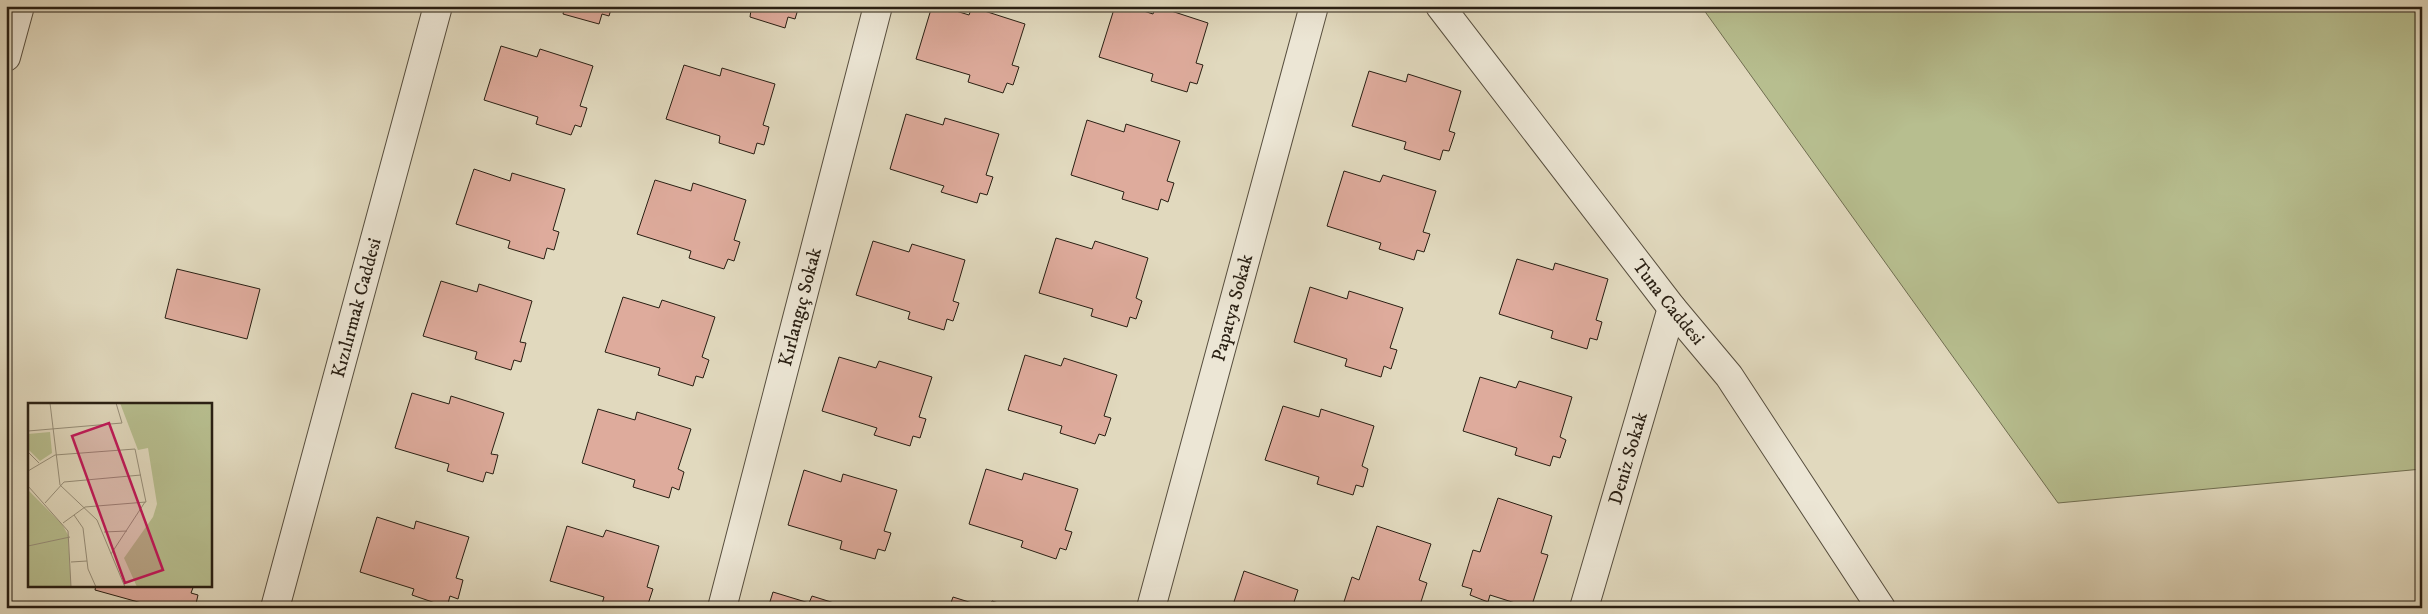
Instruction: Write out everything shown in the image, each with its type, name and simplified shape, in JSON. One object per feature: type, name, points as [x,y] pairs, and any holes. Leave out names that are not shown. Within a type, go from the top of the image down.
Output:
[{"type":"street","points":[[6,57],[20,6]]},
{"type":"street","name":"Kızılırmak Caddesi","points":[[275,608],[438,6]]},
{"type":"street","name":"Kırlangıç Sokak","points":[[722,608],[878,6]]},
{"type":"street","name":"Papatya Sokak","points":[[1150,608],[1314,6]]},
{"type":"street","name":"Tuna Caddesi","points":[[1440,6],[1672,308],[1729,376],[1881,608]]},
{"type":"street","name":"Deniz Sokak","points":[[1584,608],[1672,308]]},
{"type":"green space","points":[[1701,6],[2422,6],[2422,469],[2058,503]]},
{"type":"building","points":[[565,6],[612,6],[609,16],[602,14],[599,24],[563,14]]},
{"type":"building","points":[[740,6],[799,6],[795,19],[788,17],[785,28],[750,17],[751,10]]},
{"type":"building","points":[[932,6],[940,6],[969,15],[972,7],[1025,24],[1012,65],[1019,67],[1013,85],[1007,83],[1003,93],[968,82],[970,75],[916,59]]},
{"type":"building","points":[[1115,6],[1128,6],[1153,14],[1156,6],[1208,23],[1196,63],[1203,65],[1197,84],[1190,82],[1187,92],[1151,81],[1153,74],[1099,57]]},
{"type":"building","points":[[501,46],[537,57],[540,49],[593,66],[580,106],[587,108],[581,127],[575,125],[571,135],[536,124],[538,117],[484,100]]},
{"type":"building","points":[[684,65],[720,76],[722,68],[775,84],[763,125],[769,127],[764,145],[757,143],[754,154],[719,143],[720,136],[666,119]]},
{"type":"building","points":[[1369,71],[1406,82],[1408,74],[1461,91],[1449,131],[1455,133],[1449,151],[1443,150],[1440,160],[1404,149],[1406,142],[1352,126]]},
{"type":"building","points":[[906,114],[943,125],[945,118],[999,134],[986,175],[993,177],[987,195],[980,193],[977,203],[941,192],[944,186],[890,169]]},
{"type":"building","points":[[1087,120],[1124,132],[1126,124],[1180,141],[1167,181],[1174,183],[1168,202],[1161,199],[1158,210],[1122,199],[1124,192],[1071,175]]},
{"type":"building","points":[[474,169],[510,181],[512,173],[565,189],[553,230],[559,232],[554,250],[547,248],[544,259],[508,248],[510,241],[456,224]]},
{"type":"building","points":[[1344,171],[1380,182],[1383,175],[1436,191],[1423,232],[1430,234],[1424,252],[1417,250],[1414,260],[1379,249],[1381,243],[1327,226]]},
{"type":"building","points":[[655,180],[691,191],[693,183],[746,200],[734,240],[740,242],[734,261],[728,259],[724,269],[689,258],[691,251],[637,234]]},
{"type":"building","points":[[1056,238],[1092,249],[1095,241],[1148,258],[1136,298],[1142,301],[1136,319],[1130,317],[1127,327],[1091,316],[1093,309],[1039,293]]},
{"type":"building","points":[[873,241],[909,252],[912,244],[965,260],[953,301],[959,303],[953,321],[947,319],[944,330],[908,319],[910,312],[856,295]]},
{"type":"building","points":[[1517,259],[1553,270],[1555,263],[1608,279],[1596,320],[1602,322],[1597,340],[1590,338],[1587,349],[1551,338],[1553,331],[1499,314]]},
{"type":"building","points":[[177,269],[260,289],[247,339],[165,318]]},
{"type":"building","points":[[441,281],[477,292],[479,284],[532,301],[520,342],[526,343],[521,362],[514,360],[511,370],[475,359],[477,352],[423,336]]},
{"type":"building","points":[[1310,287],[1347,299],[1349,291],[1403,308],[1390,348],[1397,350],[1391,369],[1384,366],[1381,377],[1345,366],[1347,359],[1294,342]]},
{"type":"building","points":[[623,297],[659,308],[662,300],[715,317],[702,357],[709,360],[703,378],[696,376],[693,386],[658,375],[660,368],[605,352]]},
{"type":"building","points":[[1025,355],[1061,366],[1064,358],[1117,375],[1104,416],[1111,418],[1105,436],[1099,434],[1095,444],[1060,433],[1062,426],[1008,410]]},
{"type":"building","points":[[839,357],[876,368],[879,361],[932,377],[919,417],[926,419],[920,438],[913,436],[910,446],[874,435],[877,428],[822,411]]},
{"type":"building","points":[[1480,377],[1516,388],[1519,381],[1572,397],[1560,437],[1566,440],[1560,458],[1553,456],[1550,466],[1515,455],[1517,448],[1463,431]]},
{"type":"building","points":[[412,393],[449,404],[451,396],[504,413],[491,454],[498,455],[493,474],[486,472],[483,482],[447,471],[449,464],[395,448]]},
{"type":"building","points":[[1283,406],[1319,417],[1321,409],[1374,426],[1362,466],[1368,469],[1363,487],[1356,485],[1353,495],[1317,484],[1319,477],[1265,460]]},
{"type":"building","points":[[598,409],[635,420],[637,412],[691,429],[678,469],[684,472],[679,490],[672,487],[669,498],[633,487],[635,480],[582,463]]},
{"type":"building","points":[[986,469],[1022,480],[1024,473],[1078,489],[1065,530],[1072,532],[1066,550],[1060,548],[1056,559],[1021,547],[1023,541],[969,524]]},
{"type":"building","points":[[804,470],[841,482],[843,474],[897,490],[884,531],[891,533],[885,551],[878,549],[875,559],[840,549],[842,541],[788,525]]},
{"type":"building","points":[[1498,498],[1552,516],[1541,553],[1548,555],[1531,608],[1490,595],[1488,602],[1470,595],[1472,589],[1462,586],[1473,550],[1480,552]]},
{"type":"building","points":[[377,517],[414,529],[416,521],[469,537],[456,578],[463,580],[458,599],[450,596],[447,607],[412,595],[414,589],[360,572]]},
{"type":"building","points":[[567,526],[603,537],[606,530],[659,546],[647,587],[653,589],[647,607],[641,605],[640,608],[613,608],[602,604],[604,597],[550,581]]},
{"type":"building","points":[[1377,526],[1431,544],[1419,580],[1427,583],[1419,608],[1342,608],[1352,577],[1359,580]]},
{"type":"building","points":[[1244,571],[1298,590],[1292,608],[1232,608]]},
{"type":"building","points":[[96,586],[194,586],[191,593],[198,595],[195,608],[148,608],[149,605],[95,590]]},
{"type":"building","points":[[773,592],[809,603],[812,596],[850,608],[768,608]]},
{"type":"building","points":[[953,597],[988,608],[949,608]]},
{"type":"building","points":[[992,601],[1015,608],[989,608]]}]
